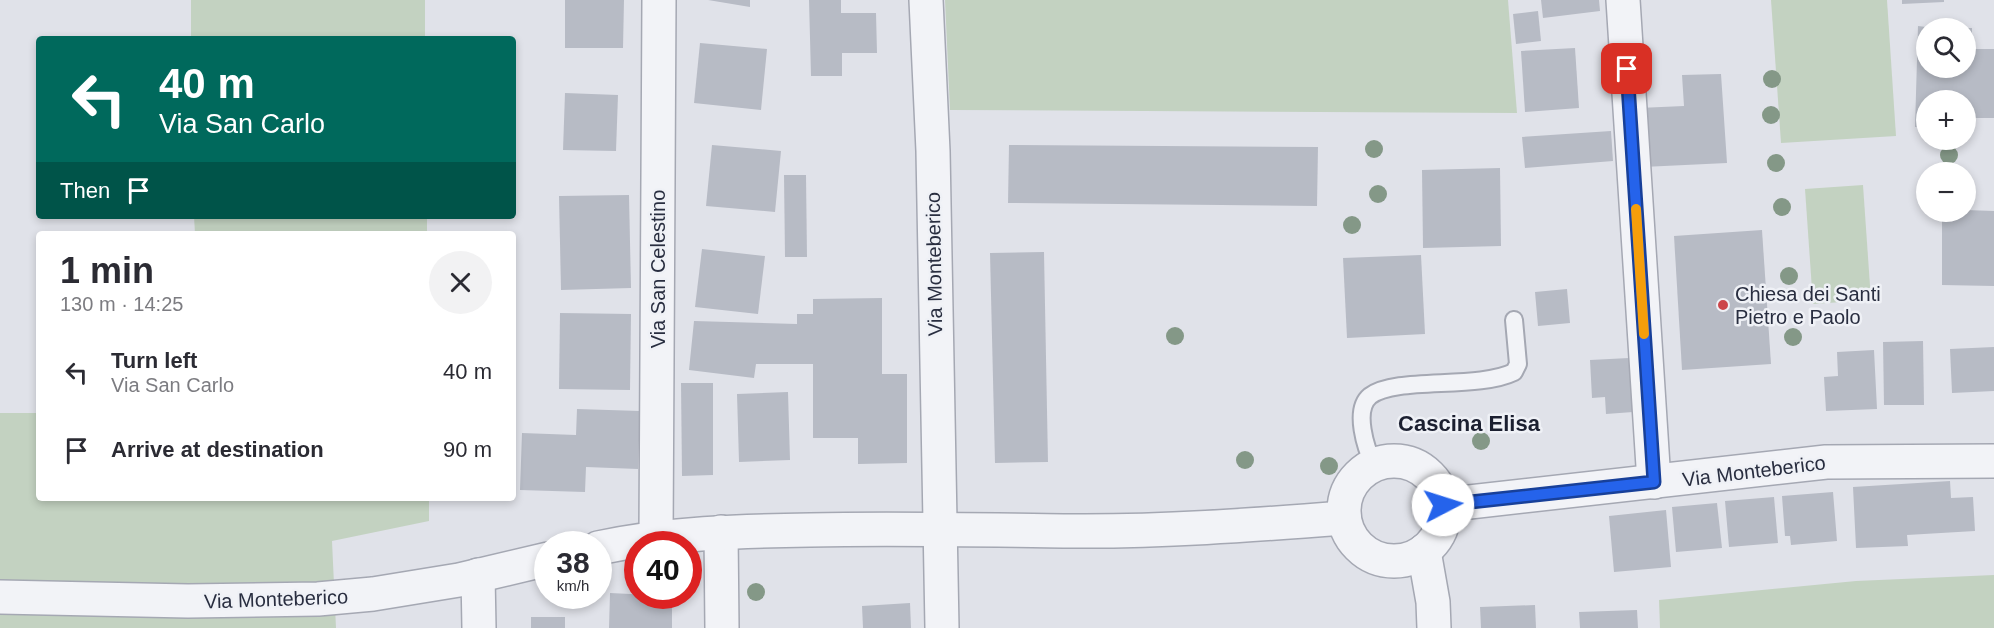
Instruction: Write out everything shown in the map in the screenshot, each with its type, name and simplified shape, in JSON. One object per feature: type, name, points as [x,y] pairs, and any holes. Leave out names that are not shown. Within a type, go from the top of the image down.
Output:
[{"type":"street","name":"Via San Celestino","points":[[656,531],[659,0]]},
{"type":"street","name":"Via Monteberico","points":[[926,0],[933,163],[938,529],[942,628]]},
{"type":"street","points":[[1623,0],[1654,482]]},
{"type":"street","name":"Via Monteberico","points":[[1443,505],[1826,462],[1994,461]]},
{"type":"street","points":[[1386,462],[1412,465],[1433,481],[1443,505],[1443,522],[1436,538],[1424,550],[1409,559],[1375,557],[1360,549],[1350,535],[1344,518],[1344,502],[1350,487],[1360,474],[1374,465],[1386,462]]},
{"type":"street","points":[[702,534],[938,529],[1095,530],[1234,526],[1344,518]]},
{"type":"street","points":[[721,532],[722,628]]},
{"type":"street","points":[[1424,550],[1433,602],[1434,628]]},
{"type":"street","name":"Via Monteberico","points":[[0,597],[269,602],[373,594],[534,562]]},
{"type":"street","points":[[478,575],[479,628]]},
{"type":"lane","points":[[1374,465],[1368,453],[1362,420],[1363,407],[1369,397],[1381,390],[1397,387],[1482,381],[1514,372],[1518,364],[1515,320]]},
{"type":"green space","points":[[191,0],[425,0],[425,36],[191,36]]},
{"type":"green space","points":[[945,0],[1508,0],[1517,113],[950,110]]},
{"type":"green space","points":[[1771,0],[1887,0],[1896,136],[1781,143]]},
{"type":"green space","points":[[1863,185],[1871,300],[1813,304],[1805,189]]},
{"type":"green space","points":[[194,219],[427,219],[427,231],[195,231]]},
{"type":"green space","points":[[0,413],[36,413],[36,501],[429,501],[429,521],[332,541],[336,628],[0,628]]},
{"type":"green space","points":[[1994,575],[1994,628],[1660,628],[1659,600],[1856,581]]},
{"type":"building","points":[[565,0],[624,0],[623,48],[565,48]]},
{"type":"building","points":[[708,0],[750,0],[750,7]]},
{"type":"building","points":[[809,0],[841,0],[841,13],[876,13],[877,53],[842,53],[842,76],[811,76]]},
{"type":"building","points":[[1541,0],[1599,0],[1600,11],[1543,18]]},
{"type":"building","points":[[1902,0],[1944,0],[1944,2],[1902,4]]},
{"type":"building","points":[[1538,11],[1541,41],[1516,44],[1513,14]]},
{"type":"building","points":[[700,43],[767,49],[761,110],[694,103]]},
{"type":"building","points":[[1575,48],[1579,108],[1525,112],[1521,51]]},
{"type":"building","points":[[1976,49],[1994,49],[1994,118],[1976,118],[1976,90],[1916,90],[1916,78],[1976,78]]},
{"type":"building","points":[[1721,74],[1727,163],[1643,167],[1639,108],[1684,106],[1682,75]]},
{"type":"building","points":[[565,93],[618,95],[616,151],[563,150]]},
{"type":"building","points":[[1611,131],[1613,161],[1525,168],[1522,137]]},
{"type":"building","points":[[712,145],[781,151],[775,212],[706,206]]},
{"type":"building","points":[[1009,145],[1318,147],[1317,206],[1008,203]]},
{"type":"building","points":[[1500,168],[1501,246],[1423,248],[1422,170]]},
{"type":"building","points":[[784,175],[806,175],[807,257],[785,257]]},
{"type":"building","points":[[629,195],[631,288],[561,290],[559,196]]},
{"type":"building","points":[[1976,210],[1994,211],[1994,286],[1942,285],[1942,222],[1976,222]]},
{"type":"building","name":"Chiesa dei Santi Pietro e Paolo","points":[[1762,230],[1771,364],[1682,370],[1674,236]]},
{"type":"building","points":[[702,249],[765,256],[758,314],[695,307]]},
{"type":"building","points":[[1044,252],[1048,462],[995,463],[990,253]]},
{"type":"building","points":[[1421,255],[1425,334],[1347,338],[1343,258]]},
{"type":"building","points":[[1567,289],[1570,323],[1538,326],[1535,292]]},
{"type":"building","points":[[882,298],[882,374],[907,374],[907,463],[858,464],[858,438],[813,438],[813,364],[756,364],[754,378],[689,370],[694,321],[797,324],[797,314],[813,314],[813,299]]},
{"type":"building","points":[[560,313],[631,314],[630,390],[559,389]]},
{"type":"building","points":[[1923,341],[1924,405],[1884,405],[1883,342]]},
{"type":"building","points":[[1994,347],[1994,391],[1952,393],[1950,349]]},
{"type":"building","points":[[1874,350],[1877,409],[1826,411],[1824,377],[1838,376],[1837,352]]},
{"type":"building","points":[[1629,358],[1633,412],[1606,414],[1605,397],[1592,398],[1590,360]]},
{"type":"building","points":[[681,383],[713,383],[713,475],[682,476]]},
{"type":"building","points":[[788,392],[790,460],[739,462],[737,394]]},
{"type":"building","points":[[577,409],[640,411],[638,469],[586,467],[585,492],[520,490],[522,433],[576,435]]},
{"type":"building","points":[[1950,481],[1951,498],[1973,497],[1975,531],[1907,535],[1908,546],[1856,548],[1853,487]]},
{"type":"building","points":[[1833,492],[1837,541],[1791,545],[1790,536],[1785,536],[1782,496]]},
{"type":"building","points":[[1774,497],[1778,543],[1729,547],[1725,501]]},
{"type":"building","points":[[1717,503],[1722,548],[1676,552],[1672,507]]},
{"type":"building","points":[[1666,510],[1671,567],[1614,572],[1609,516]]},
{"type":"building","points":[[612,593],[624,594],[624,609],[672,609],[672,628],[609,628]]},
{"type":"building","points":[[910,603],[911,628],[863,628],[862,606]]},
{"type":"building","points":[[1535,605],[1536,628],[1481,628],[1480,607]]},
{"type":"building","points":[[1637,610],[1638,628],[1580,628],[1579,612]]},
{"type":"building","points":[[531,617],[565,617],[565,628],[531,628]]},
{"type":"slow traffic","points":[[1636,209],[1644,334]]},
{"type":"place","name":"Chiesa dei Santi Pietro e Paolo","points":[[1723,305]]},
{"type":"district","name":"Cascina Elisa","points":[[1469,423]]},
{"type":"route","points":[[1443,505],[1654,482],[1627,69]]}]
